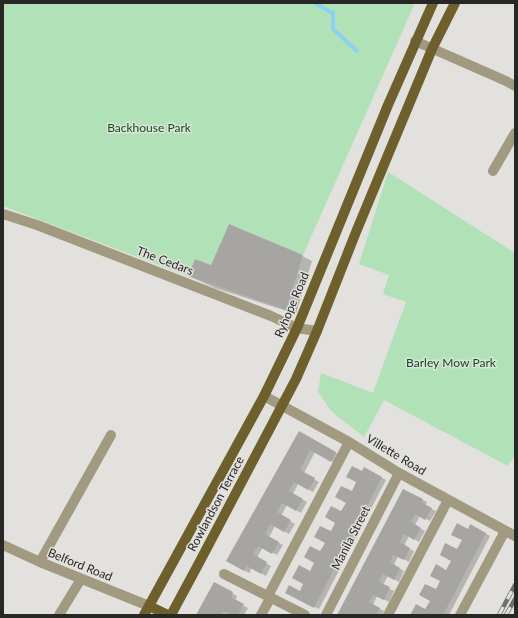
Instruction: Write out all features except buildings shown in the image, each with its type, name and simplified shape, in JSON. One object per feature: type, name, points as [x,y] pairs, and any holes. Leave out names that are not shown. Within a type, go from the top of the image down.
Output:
[{"type":"main road","name":"Ryhope Road","points":[[147,610],[264,396],[297,328],[415,41],[433,3]]},
{"type":"main road","points":[[282,405],[317,331],[356,232],[432,49],[455,3]]},
{"type":"main road","name":"Rowlandson Terrace","points":[[169,615],[282,405]]},
{"type":"main road","points":[[147,610],[169,615]]},
{"type":"street","points":[[415,41],[515,86]]},
{"type":"street","points":[[493,172],[515,133]]},
{"type":"street","name":"The Cedars","points":[[3,214],[37,225],[297,328],[317,331]]},
{"type":"street","name":"Villette Road","points":[[264,396],[349,442],[399,473],[510,533]]},
{"type":"street","points":[[40,562],[111,435]]},
{"type":"street","points":[[261,615],[349,442]]},
{"type":"street","name":"Manila Street","points":[[326,615],[399,473]]},
{"type":"street","points":[[388,615],[448,500]]},
{"type":"street","points":[[460,615],[510,533]]},
{"type":"street","name":"Belford Road","points":[[3,545],[147,610]]},
{"type":"street","points":[[224,574],[305,615]]},
{"type":"street","points":[[59,615],[81,579]]},
{"type":"green space","name":"Backhouse Park","points":[[3,3],[415,3],[303,255],[229,224],[211,265],[195,259],[188,276],[3,206]]},
{"type":"green space","name":"Barley Mow Park","points":[[388,172],[515,253],[515,455],[508,466],[384,400],[364,437],[332,412],[318,392],[321,373],[373,393],[406,302],[383,294],[389,275],[359,264]]},
{"type":"waterway","points":[[315,3],[333,13],[333,29],[357,51]]},
{"type":"railway","points":[[499,615],[515,585]]},
{"type":"railway","points":[[506,615],[515,599]]}]
